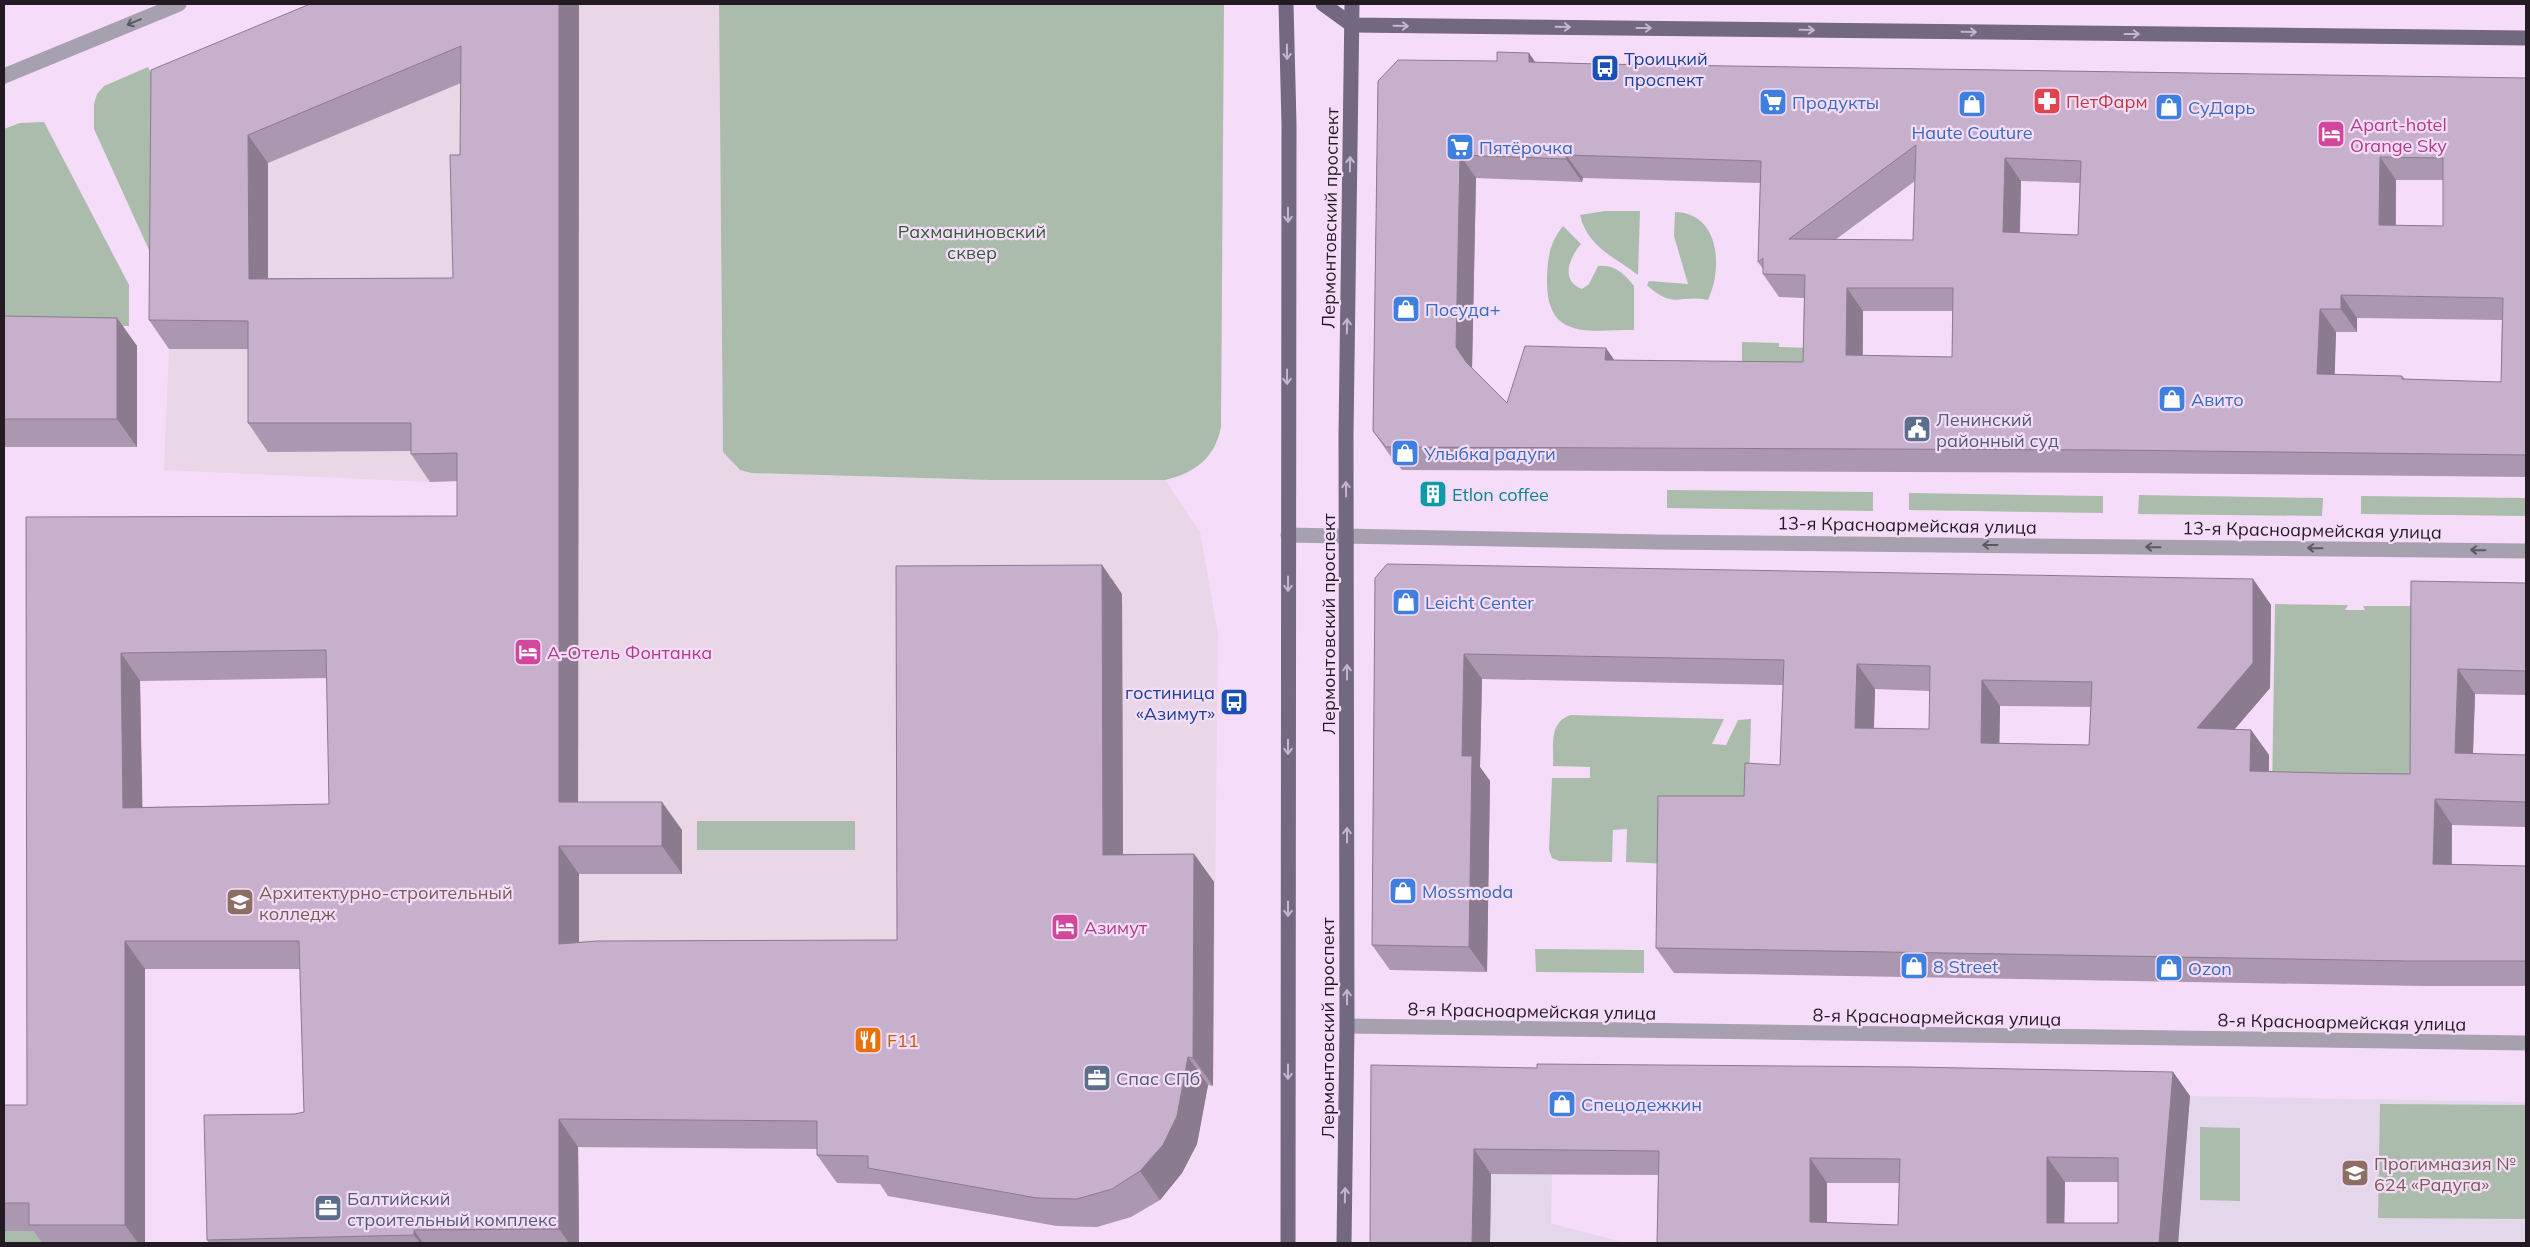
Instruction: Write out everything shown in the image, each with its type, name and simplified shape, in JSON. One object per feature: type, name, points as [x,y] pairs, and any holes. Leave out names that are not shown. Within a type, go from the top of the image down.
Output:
[{"type":"main road","points":[[1286,4],[1289,124],[1288,1243]]},
{"type":"main road","points":[[1323,4],[1352,25],[2526,38]]},
{"type":"main road","name":"Лермонтовский проспект","points":[[1344,1243],[1347,1026],[1346,434],[1352,4]]},
{"type":"street","points":[[4,76],[179,4]]},
{"type":"street","name":"13-я Красноармейская улица","points":[[1288,535],[1347,538],[2526,551]]},
{"type":"street","name":"8-я Красноармейская улица","points":[[1347,1026],[1837,1035],[2526,1043]]},
{"type":"shaded area","points":[[398,4],[719,4],[723,452],[740,470],[751,473],[990,480],[1165,480],[1200,532],[1218,633],[1213,1086],[1204,1085],[1197,1144],[1182,1173],[1160,1200],[1131,1217],[1097,1227],[1057,1226],[888,1196],[888,1185],[837,1183],[837,1149],[579,1148],[579,1243],[479,1243],[477,482],[430,482],[164,470],[169,349],[171,98]]},
{"type":"shaded area","points":[[1554,1084],[1551,1223],[1625,1243],[1378,1243]]},
{"type":"shaded area","name":"Прогимназия № 624 «Радуга»","points":[[2190,1096],[2526,1102],[2526,1243],[2178,1243]]},
{"type":"green space","name":"Рахманиновский сквер","points":[[719,4],[1224,4],[1221,427],[1209,456],[1186,473],[1165,480],[990,480],[751,473],[740,470],[723,452]]},
{"type":"green space","points":[[148,67],[152,75],[154,261],[94,129],[94,104],[97,94],[104,86]]},
{"type":"green space","points":[[44,122],[129,285],[129,326],[4,325],[4,129],[20,123]]},
{"type":"green space","points":[[1605,211],[1640,211],[1638,275],[1595,243],[1584,226],[1580,215]]},
{"type":"green space","points":[[1675,212],[1690,215],[1701,222],[1709,232],[1714,244],[1716,273],[1708,300],[1671,299],[1656,293],[1647,285],[1649,281],[1688,284],[1674,236]]},
{"type":"green space","points":[[1563,226],[1581,244],[1570,262],[1569,275],[1575,285],[1582,289],[1589,284],[1598,266],[1604,266],[1619,271],[1634,286],[1634,330],[1585,330],[1561,322],[1553,312],[1548,297],[1548,262],[1552,244]]},
{"type":"green space","points":[[1742,342],[1779,343],[1779,347],[1816,348],[1815,380],[1742,363]]},
{"type":"green space","points":[[1667,490],[1873,492],[1873,511],[1667,508]]},
{"type":"green space","points":[[1909,493],[2103,496],[2103,513],[1909,510]]},
{"type":"green space","points":[[2139,495],[2323,498],[2322,516],[2138,514]]},
{"type":"green space","points":[[2361,496],[2526,498],[2526,516],[2361,514]]},
{"type":"green space","points":[[2275,604],[2348,605],[2345,610],[2365,610],[2363,606],[2424,606],[2425,796],[2272,793]]},
{"type":"green space","points":[[1571,715],[1724,719],[1712,744],[1726,745],[1738,720],[1751,719],[1749,788],[1756,789],[1670,864],[1626,862],[1627,829],[1613,830],[1612,862],[1559,861],[1552,858],[1549,850],[1552,778],[1590,778],[1590,767],[1553,766],[1555,729],[1564,718]]},
{"type":"green space","points":[[697,821],[855,821],[855,850],[697,850]]},
{"type":"green space","points":[[1535,949],[1644,950],[1644,973],[1536,972]]},
{"type":"green space","points":[[2380,1104],[2526,1105],[2526,1219],[2378,1218]]},
{"type":"green space","points":[[2200,1127],[2240,1128],[2240,1201],[2200,1200]]},
{"type":"green space","points":[[4,1231],[49,1231],[49,1243],[4,1243]]},
{"type":"building","points":[[310,4],[559,4],[559,802],[662,802],[662,846],[559,846],[559,944],[597,941],[897,940],[896,566],[1102,565],[1103,855],[1194,854],[1193,1058],[1188,1057],[1177,1116],[1163,1145],[1140,1171],[1112,1189],[1077,1199],[1037,1198],[868,1168],[868,1156],[817,1155],[817,1121],[559,1119],[559,1229],[414,1230],[414,1235],[207,1240],[204,1115],[295,1114],[304,1112],[299,941],[125,941],[125,1225],[29,1225],[29,1203],[4,1203],[4,1105],[27,1105],[26,517],[457,516],[457,453],[411,454],[411,423],[248,423],[248,321],[149,320],[151,70]],"holes":[[[461,46],[460,155],[450,155],[453,278],[249,279],[248,135]],[[326,650],[329,804],[123,808],[121,653]]]},
{"type":"building","points":[[1497,52],[1529,53],[1529,62],[1598,64],[2526,78],[2526,455],[2112,450],[1386,447],[1373,431],[1378,81],[1398,60],[1497,61]],"holes":[[[1916,145],[1913,240],[1789,239]],[[1460,155],[1566,159],[1566,155],[1761,161],[1758,262],[1763,258],[1763,274],[1805,275],[1803,362],[1605,360],[1606,348],[1525,346],[1507,403],[1466,362],[1456,347]],[[2380,157],[2443,158],[2443,226],[2379,225]],[[2005,158],[2081,161],[2078,235],[2003,232]],[[1847,288],[1953,288],[1952,357],[1846,355]],[[2341,295],[2503,298],[2501,382],[2402,379],[2402,376],[2317,374],[2320,309],[2341,309]]]},
{"type":"building","points":[[4,316],[117,318],[117,419],[4,419]]},
{"type":"building","points":[[1387,564],[2253,579],[2253,663],[2197,728],[2251,730],[2250,771],[2410,774],[2411,581],[2526,583],[2526,671],[2458,669],[2455,753],[2526,755],[2526,802],[2435,799],[2433,864],[2526,866],[2526,961],[2407,961],[1656,948],[1658,796],[1744,796],[1745,763],[1780,765],[1784,660],[1464,654],[1462,756],[1472,756],[1469,947],[1372,945],[1375,578]],"holes":[[[1857,664],[1930,666],[1929,729],[1855,728]],[[1982,680],[2092,682],[2089,745],[1981,743]]]},
{"type":"building","points":[[1537,1064],[1913,1067],[2173,1072],[2159,1243],[1657,1243],[1659,1151],[1474,1149],[1472,1243],[1370,1243],[1371,1065],[1537,1068]],"holes":[[[2047,1157],[2118,1158],[2118,1223],[2047,1223]],[[1810,1158],[1900,1159],[1898,1225],[1810,1222]]]},
{"type":"tram line","points":[[2496,4],[2526,4]]},
{"type":"place","name":"Троицкий проспект","points":[[1605,68]]},
{"type":"place","name":"ПетФарм","points":[[2047,101]]},
{"type":"place","name":"Продукты","points":[[1773,102]]},
{"type":"place","name":"Haute Couture","points":[[1972,104]]},
{"type":"place","name":"СуДарь","points":[[2169,107]]},
{"type":"place","name":"Apart-hotel Orange Sky","points":[[2331,134]]},
{"type":"place","name":"Пятёрочка","points":[[1460,147]]},
{"type":"place","name":"Посуда+","points":[[1406,309]]},
{"type":"place","name":"Авито","points":[[2172,399]]},
{"type":"place","name":"Ленинский районный суд","points":[[1917,429]]},
{"type":"place","name":"Улыбка радуги","points":[[1405,453]]},
{"type":"place","name":"Etlon coffee","points":[[1433,494]]},
{"type":"place","name":"Leicht Center","points":[[1406,602]]},
{"type":"place","name":"A-Отель Фонтанка","points":[[528,652]]},
{"type":"place","name":"гостиница «Азимут»","points":[[1234,702]]},
{"type":"place","name":"Mossmoda","points":[[1403,891]]},
{"type":"place","name":"Архитектурно-строительный колледж","points":[[240,902]]},
{"type":"place","name":"Азимут","points":[[1065,927]]},
{"type":"place","name":"8 Street","points":[[1914,966]]},
{"type":"place","name":"Ozon","points":[[2169,968]]},
{"type":"place","name":"F11","points":[[868,1040]]},
{"type":"place","name":"Спас СПб","points":[[1097,1078]]},
{"type":"place","name":"Спецодежкин","points":[[1562,1104]]},
{"type":"place","name":"Прогимназия № 624 «Радуга»","points":[[2355,1173]]},
{"type":"place","name":"Балтийский строительный комплекс","points":[[328,1208]]}]
